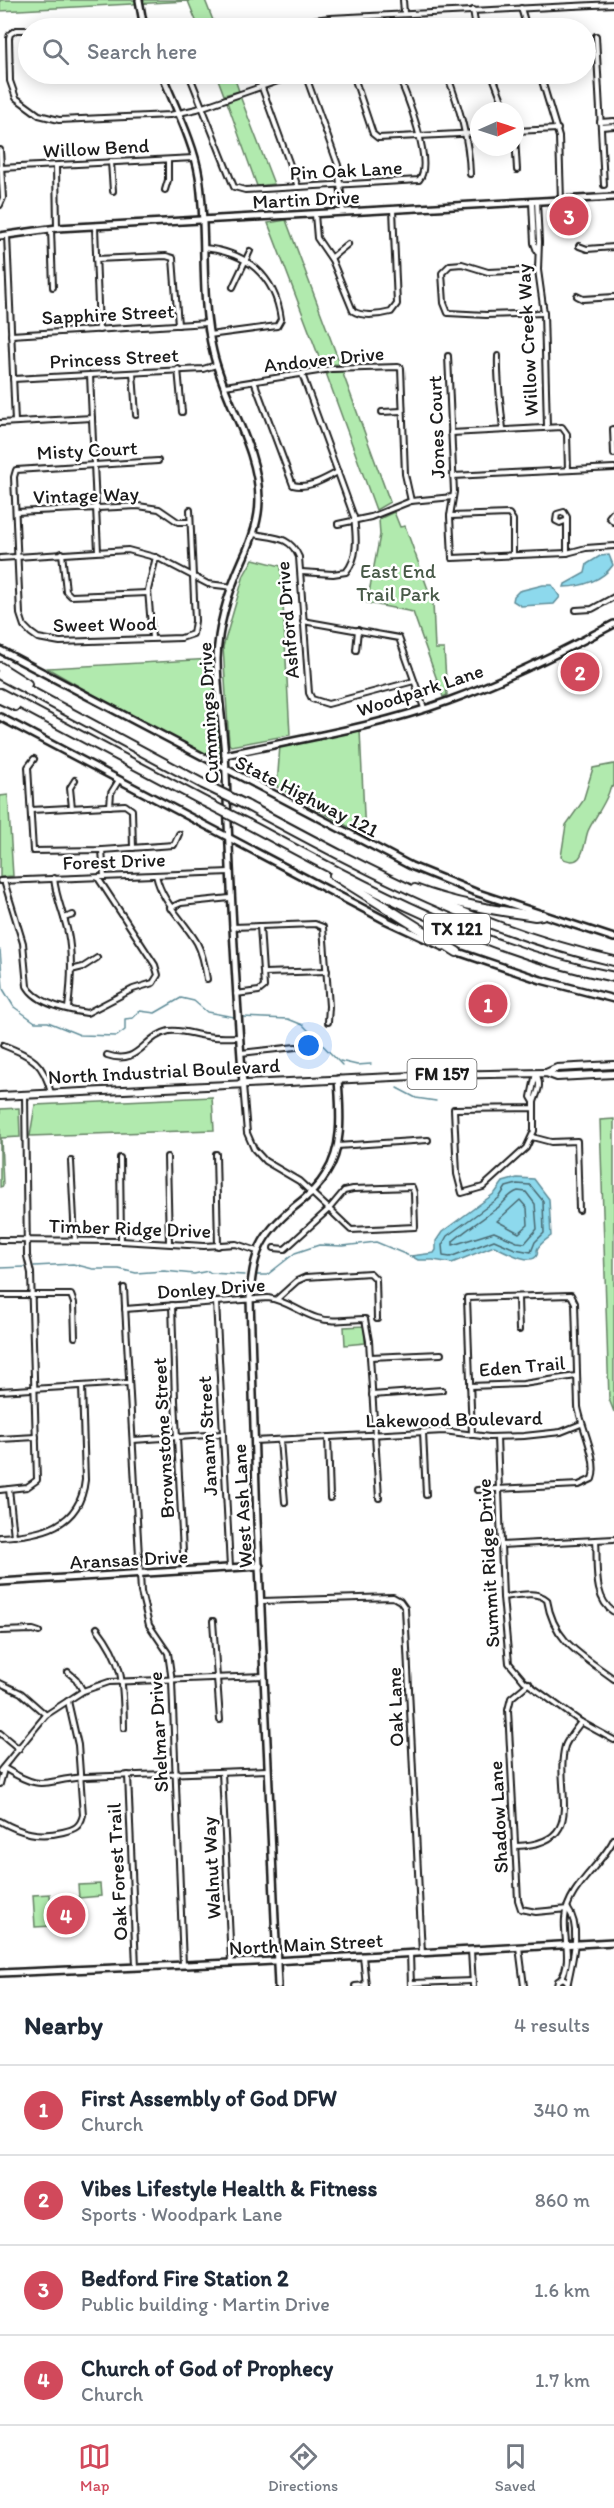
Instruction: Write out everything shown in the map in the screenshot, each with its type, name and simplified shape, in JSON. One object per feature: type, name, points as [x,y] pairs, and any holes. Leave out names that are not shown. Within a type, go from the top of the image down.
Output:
[{"type":"highway","points":[[0,667],[50,698],[60,707]]},
{"type":"highway","name":"TX 121","points":[[0,675],[398,885],[470,918],[543,943],[614,962]]},
{"type":"highway","name":"TX 121","points":[[0,693],[408,908],[469,934],[542,959],[614,977]]},
{"type":"highway","points":[[0,699],[48,719]]},
{"type":"highway","points":[[327,848],[333,848],[417,890],[458,903],[535,916],[542,915]]},
{"type":"highway","points":[[309,857],[314,863],[457,952]]},
{"type":"main road","name":"North Industrial Boulevard","points":[[546,1073],[557,1068],[614,1065]]},
{"type":"main road","name":"North Industrial Boulevard","points":[[0,1096],[338,1080],[536,1073],[546,1073],[557,1077],[614,1074]]},
{"type":"street","points":[[139,0],[142,18]]},
{"type":"street","points":[[403,0],[404,13]]},
{"type":"street","points":[[339,18],[614,4]]},
{"type":"street","points":[[521,8],[524,18]]},
{"type":"street","points":[[473,10],[474,18]]},
{"type":"street","points":[[18,31],[12,32],[9,44],[11,89],[16,98],[39,115],[59,120],[170,115],[203,107],[268,84]]},
{"type":"street","points":[[596,36],[604,185]]},
{"type":"street","name":"Cummings Drive","points":[[166,84],[199,174],[209,335],[216,364],[258,484],[259,500],[254,534],[233,587],[220,632],[217,660],[226,771],[230,840],[230,898],[243,1084]]},
{"type":"street","points":[[193,84],[203,107]]},
{"type":"street","points":[[309,84],[338,165],[343,212]]},
{"type":"street","points":[[356,84],[375,135],[381,138],[470,134]]},
{"type":"street","name":"Pin Oak Lane","points":[[203,107],[234,187],[245,190],[419,180],[424,173],[419,137],[400,84]]},
{"type":"street","points":[[451,84],[466,134],[470,174]]},
{"type":"street","points":[[496,84],[503,102]]},
{"type":"street","points":[[543,84],[558,129],[561,200]]},
{"type":"street","points":[[262,86],[298,187]]},
{"type":"street","points":[[600,122],[614,121]]},
{"type":"street","points":[[601,127],[614,126]]},
{"type":"street","points":[[524,131],[558,129]]},
{"type":"street","points":[[0,150],[3,198],[0,205]]},
{"type":"street","points":[[516,156],[517,170]]},
{"type":"street","name":"Willow Bend","points":[[0,168],[194,158]]},
{"type":"street","points":[[165,190],[168,180],[168,160]]},
{"type":"street","points":[[111,162],[113,191]]},
{"type":"street","points":[[53,287],[56,166]]},
{"type":"street","name":"Martin Drive","points":[[0,236],[54,229],[614,197]]},
{"type":"street","name":"Willow Creek Way","points":[[534,201],[534,243],[537,251],[544,313],[547,428]]},
{"type":"street","points":[[315,214],[317,238],[331,258],[354,313],[377,314],[394,310],[397,304],[393,209]]},
{"type":"street","points":[[95,227],[99,330]]},
{"type":"street","points":[[7,235],[15,422]]},
{"type":"street","points":[[331,258],[348,244]]},
{"type":"street","points":[[579,246],[586,249],[614,247]]},
{"type":"street","points":[[203,248],[220,249],[245,260],[260,272],[272,290],[280,312],[280,322],[277,326],[209,335]]},
{"type":"street","points":[[233,287],[250,251]]},
{"type":"street","points":[[96,259],[166,256],[173,258],[178,325]]},
{"type":"street","points":[[538,270],[488,272],[462,264],[450,265],[442,273],[444,303],[448,313],[486,315],[544,313]]},
{"type":"street","points":[[577,296],[585,299],[614,297]]},
{"type":"street","name":"Sapphire Street","points":[[11,335],[208,323]]},
{"type":"street","name":"Jones Court","points":[[448,356],[453,476],[450,516],[452,558],[513,555]]},
{"type":"street","points":[[498,356],[497,384],[501,404],[502,430]]},
{"type":"street","name":"Princess Street","points":[[13,379],[203,369],[216,364]]},
{"type":"street","name":"Andover Drive","points":[[225,386],[331,369],[401,368],[405,474],[411,501]]},
{"type":"street","points":[[178,369],[182,412]]},
{"type":"street","points":[[133,373],[136,415]]},
{"type":"street","points":[[301,572],[333,574],[346,572],[350,567],[355,550],[355,521],[302,373]]},
{"type":"street","points":[[90,375],[98,551]]},
{"type":"street","points":[[254,381],[293,485],[302,487],[311,485],[338,472]]},
{"type":"street","points":[[382,412],[402,411]]},
{"type":"street","points":[[0,423],[92,418]]},
{"type":"street","points":[[451,433],[565,429],[568,470]]},
{"type":"street","points":[[613,429],[614,454]]},
{"type":"street","name":"Misty Court","points":[[16,512],[14,477],[16,470],[158,461]]},
{"type":"street","points":[[453,476],[614,468]]},
{"type":"street","points":[[338,524],[380,514],[411,501],[453,497]]},
{"type":"street","name":"Vintage Way","points":[[16,512],[148,507],[159,509],[178,522],[190,522]]},
{"type":"street","points":[[190,510],[193,577]]},
{"type":"street","points":[[614,511],[609,517],[614,522]]},
{"type":"street","points":[[16,512],[17,557]]},
{"type":"street","points":[[450,516],[509,514],[513,520],[513,555],[567,553],[586,548],[614,546]]},
{"type":"street","points":[[565,521],[567,553]]},
{"type":"street","name":"Ashford Drive","points":[[254,534],[292,544],[299,557],[309,693],[315,701],[328,704],[414,681]]},
{"type":"street","points":[[0,558],[128,550],[156,557],[208,584],[233,587]]},
{"type":"street","points":[[62,553],[66,591],[70,596],[148,593]]},
{"type":"street","name":"Sweet Wood","points":[[17,557],[20,614],[23,624],[38,638],[48,641],[181,638],[193,634],[193,577]]},
{"type":"street","points":[[152,638],[148,593],[149,578],[156,557]]},
{"type":"street","points":[[576,610],[592,609],[614,597]]},
{"type":"street","points":[[303,621],[399,638],[424,708]]},
{"type":"street","name":"Woodpark Lane","points":[[225,755],[367,724],[446,702],[535,665],[614,624]]},
{"type":"street","points":[[356,650],[358,630]]},
{"type":"street","name":"State Highway 121","points":[[0,650],[226,771],[411,866],[475,892],[614,938]]},
{"type":"street","points":[[0,717],[385,920],[457,952],[549,982],[614,999]]},
{"type":"street","points":[[34,759],[28,767],[33,851],[102,850],[174,845],[179,834]]},
{"type":"street","points":[[72,808],[70,788],[75,780]]},
{"type":"street","points":[[110,806],[111,793],[119,780]]},
{"type":"street","points":[[31,810],[125,805],[132,810],[133,848]]},
{"type":"street","points":[[102,850],[104,877]]},
{"type":"street","name":"Forest Drive","points":[[2,881],[230,872]]},
{"type":"street","points":[[156,875],[160,889],[171,908],[196,942],[203,956],[207,979]]},
{"type":"street","points":[[54,878],[56,897],[69,936],[71,970],[68,1008]]},
{"type":"street","points":[[2,881],[21,935],[27,986],[33,995],[54,1005],[90,1012],[133,989],[146,987],[158,977],[155,965],[98,878]]},
{"type":"street","points":[[171,908],[181,903],[230,898]]},
{"type":"street","points":[[64,918],[73,915]]},
{"type":"street","points":[[232,927],[315,924],[322,926],[325,930],[328,1022]]},
{"type":"street","points":[[236,994],[263,989],[260,926]]},
{"type":"street","points":[[71,970],[83,967],[97,958]]},
{"type":"street","points":[[264,973],[327,971]]},
{"type":"street","points":[[107,1055],[116,1058],[130,1057],[153,1039],[168,1032],[240,1037]]},
{"type":"street","points":[[3,1045],[38,1062],[43,1069],[51,1094]]},
{"type":"street","points":[[241,1053],[296,1047]]},
{"type":"street","points":[[534,1108],[454,1109],[457,1174],[462,1193],[485,1185],[522,1153],[532,1137],[534,1108],[534,1102],[532,1089],[536,1073]]},
{"type":"street","points":[[534,1102],[539,1092],[540,1081],[536,1073]]},
{"type":"street","name":"West Ash Lane","points":[[278,1986],[254,1442],[251,1275],[257,1251],[267,1233],[312,1193],[327,1174],[338,1146],[340,1125],[338,1080]]},
{"type":"street","points":[[243,1084],[247,1133],[254,1149],[265,1161],[299,1181],[329,1209],[351,1230],[415,1227],[412,1187],[344,1191],[329,1209],[285,1248],[274,1248]]},
{"type":"street","points":[[532,1089],[539,1092]]},
{"type":"street","points":[[0,1490],[33,1485],[37,1480],[27,1240],[25,1095]]},
{"type":"street","points":[[532,1137],[551,1142],[577,1141],[579,1210]]},
{"type":"street","points":[[338,1146],[428,1140]]},
{"type":"street","points":[[216,1154],[218,1246]]},
{"type":"street","points":[[166,1157],[169,1244]]},
{"type":"street","points":[[120,1158],[121,1241]]},
{"type":"street","points":[[71,1161],[75,1240]]},
{"type":"street","name":"Timber Ridge Drive","points":[[0,1240],[243,1245],[257,1251]]},
{"type":"street","points":[[277,1299],[297,1281],[306,1277],[370,1273],[376,1279],[377,1319]]},
{"type":"street","name":"Shelmar Drive","points":[[124,1288],[140,1573],[146,1618],[168,1653],[172,1681],[183,1966]]},
{"type":"street","points":[[472,1435],[465,1301],[468,1298],[518,1298],[569,1294],[574,1303],[576,1376],[581,1424],[590,1448],[594,1473],[588,1482],[579,1485],[477,1490]]},
{"type":"street","points":[[0,1295],[71,1295],[74,1303],[75,1337]]},
{"type":"street","points":[[518,1298],[519,1330]]},
{"type":"street","name":"Donley Drive","points":[[125,1309],[277,1299],[302,1312],[328,1321],[365,1319],[368,1324],[370,1357]]},
{"type":"street","name":"Janann Street","points":[[216,1302],[230,1568]]},
{"type":"street","name":"Brownstone Street","points":[[172,1305],[184,1571]]},
{"type":"street","points":[[379,1498],[370,1357],[441,1354]]},
{"type":"street","name":"Eden Trail","points":[[470,1386],[524,1384],[576,1376]]},
{"type":"street","points":[[0,1391],[128,1383]]},
{"type":"street","points":[[0,1537],[43,1533],[52,1529],[75,1510],[83,1493],[82,1386]]},
{"type":"street","points":[[372,1395],[442,1390]]},
{"type":"street","name":"Lakewood Boulevard","points":[[254,1442],[444,1431],[497,1437],[546,1435],[581,1424]]},
{"type":"street","points":[[423,1432],[426,1495]]},
{"type":"street","points":[[133,1440],[223,1434]]},
{"type":"street","points":[[0,1439],[36,1437]]},
{"type":"street","points":[[328,1437],[330,1498]]},
{"type":"street","name":"Summit Ridge Drive","points":[[497,1437],[503,1597],[509,1663],[516,1673],[581,1722],[614,1740]]},
{"type":"street","points":[[280,1440],[285,1502]]},
{"type":"street","points":[[9,1490],[14,1536]]},
{"type":"street","points":[[501,1545],[614,1539]]},
{"type":"street","points":[[596,1540],[600,1596],[603,1603],[614,1612]]},
{"type":"street","name":"Aransas Drive","points":[[0,1582],[260,1566]]},
{"type":"street","points":[[503,1597],[537,1594],[543,1596],[547,1600],[558,1635],[614,1679]]},
{"type":"street","name":"Oak Lane","points":[[262,1601],[393,1597],[405,1608],[422,1953]]},
{"type":"street","points":[[213,1621],[220,1720]]},
{"type":"street","points":[[97,1628],[118,1663],[123,1683],[124,1728]]},
{"type":"street","points":[[0,1632],[33,1630],[39,1632]]},
{"type":"street","points":[[68,1672],[76,1679],[83,1691]]},
{"type":"street","points":[[0,1784],[2,1769],[46,1715],[83,1691],[109,1682],[265,1676]]},
{"type":"street","points":[[0,1683],[21,1693],[46,1715]]},
{"type":"street","name":"Shadow Lane","points":[[529,1683],[511,1698],[508,1710],[518,1900],[521,1909],[536,1912],[568,1909]]},
{"type":"street","points":[[0,1821],[17,1830],[42,1836],[77,1827],[83,1815],[78,1745],[68,1701]]},
{"type":"street","points":[[516,1845],[543,1842],[559,1829],[565,1809],[565,1746],[581,1722]]},
{"type":"street","points":[[0,1733],[19,1749]]},
{"type":"street","points":[[2,1769],[39,1785],[80,1777],[269,1770]]},
{"type":"street","name":"Walnut Way","points":[[222,1772],[231,1962]]},
{"type":"street","name":"Oak Forest Trail","points":[[128,1775],[136,1968]]},
{"type":"street","points":[[557,1986],[567,1965],[564,1916],[573,1894],[606,1854],[614,1839]]},
{"type":"street","points":[[568,1909],[573,1915],[574,1944],[568,1984]]},
{"type":"street","name":"North Main Street","points":[[0,1973],[183,1966],[614,1942]]},
{"type":"street","points":[[519,1947],[524,1986]]},
{"type":"street","points":[[410,1953],[411,1985],[473,1983],[471,1950]]},
{"type":"street","points":[[355,1986],[366,1986],[363,1956]]},
{"type":"street","points":[[561,1978],[568,1984]]},
{"type":"green space","points":[[0,0],[205,0],[212,18],[195,18],[188,1],[0,11]]},
{"type":"green space","points":[[220,84],[237,84],[239,91],[224,95]]},
{"type":"green space","points":[[240,96],[274,184],[257,186],[227,102]]},
{"type":"green space","points":[[286,220],[340,364],[322,365],[268,223]]},
{"type":"green space","points":[[342,371],[390,502],[376,510],[326,373]]},
{"type":"green space","name":"East End Trail Park","points":[[394,512],[400,527],[405,526],[433,603],[435,649],[444,649],[447,695],[443,697],[413,612],[367,603],[380,535],[379,519]]},
{"type":"green space","points":[[253,559],[281,566],[290,735],[231,746],[229,744],[223,647],[244,575]]},
{"type":"green space","points":[[213,659],[220,757],[215,760],[138,720],[47,668]]},
{"type":"green space","points":[[360,730],[365,836],[277,787],[280,745]]},
{"type":"green space","points":[[614,764],[614,786],[610,788],[607,798],[588,831],[581,855],[575,861],[561,857],[566,825],[583,801],[593,768]]},
{"type":"green space","points":[[8,795],[13,876],[0,877],[0,796]]},
{"type":"green space","points":[[212,1097],[214,1130],[30,1136],[35,1105]]},
{"type":"green space","points":[[19,1108],[20,1137],[1,1138],[3,1186],[0,1187],[0,1109]]},
{"type":"green space","points":[[614,1119],[614,1412],[609,1399],[600,1120]]},
{"type":"green space","points":[[364,1326],[365,1343],[345,1345],[344,1327]]},
{"type":"green space","points":[[100,1884],[101,1896],[79,1898],[78,1885]]},
{"type":"green space","points":[[50,1894],[52,1926],[35,1927],[33,1895]]},
{"type":"water","points":[[609,555],[613,565],[604,575],[585,584],[564,587],[565,584],[585,573],[587,564],[600,556]]},
{"type":"water","points":[[552,585],[560,597],[554,604],[521,606],[513,601],[519,591]]},
{"type":"water","points":[[517,1178],[534,1179],[549,1199],[551,1236],[539,1246],[534,1258],[523,1258],[494,1246],[452,1263],[418,1260],[411,1256],[434,1253],[436,1241],[442,1232],[495,1193],[503,1182]]},
{"type":"waterway","points":[[0,950],[3,989],[14,1007],[35,1022],[48,1022],[80,1035],[117,1036],[125,1030],[125,1019],[133,1018],[140,1011],[155,1013],[181,998],[194,1001],[207,1012],[234,1017]]},
{"type":"waterway","points":[[243,1017],[288,1019],[303,1025],[342,1065]]},
{"type":"waterway","points":[[340,1061],[357,1065],[371,1064]]},
{"type":"waterway","points":[[397,1088],[416,1098],[436,1101]]},
{"type":"waterway","points":[[255,1275],[267,1275],[295,1253],[319,1245],[343,1246],[376,1242],[412,1257]]},
{"type":"waterway","points":[[34,1266],[73,1264],[93,1269],[119,1269],[136,1273],[164,1271],[194,1274],[208,1271],[244,1275]]},
{"type":"waterway","points":[[0,1268],[25,1267]]},
{"type":"place","name":"Bedford Fire Station 2","points":[[569,216]]},
{"type":"place","name":"Vibes Lifestyle Health & Fitness","points":[[580,672]]},
{"type":"place","name":"First Assembly of God DFW","points":[[488,1004]]},
{"type":"place","name":"Church of God of Prophecy","points":[[66,1915]]}]
